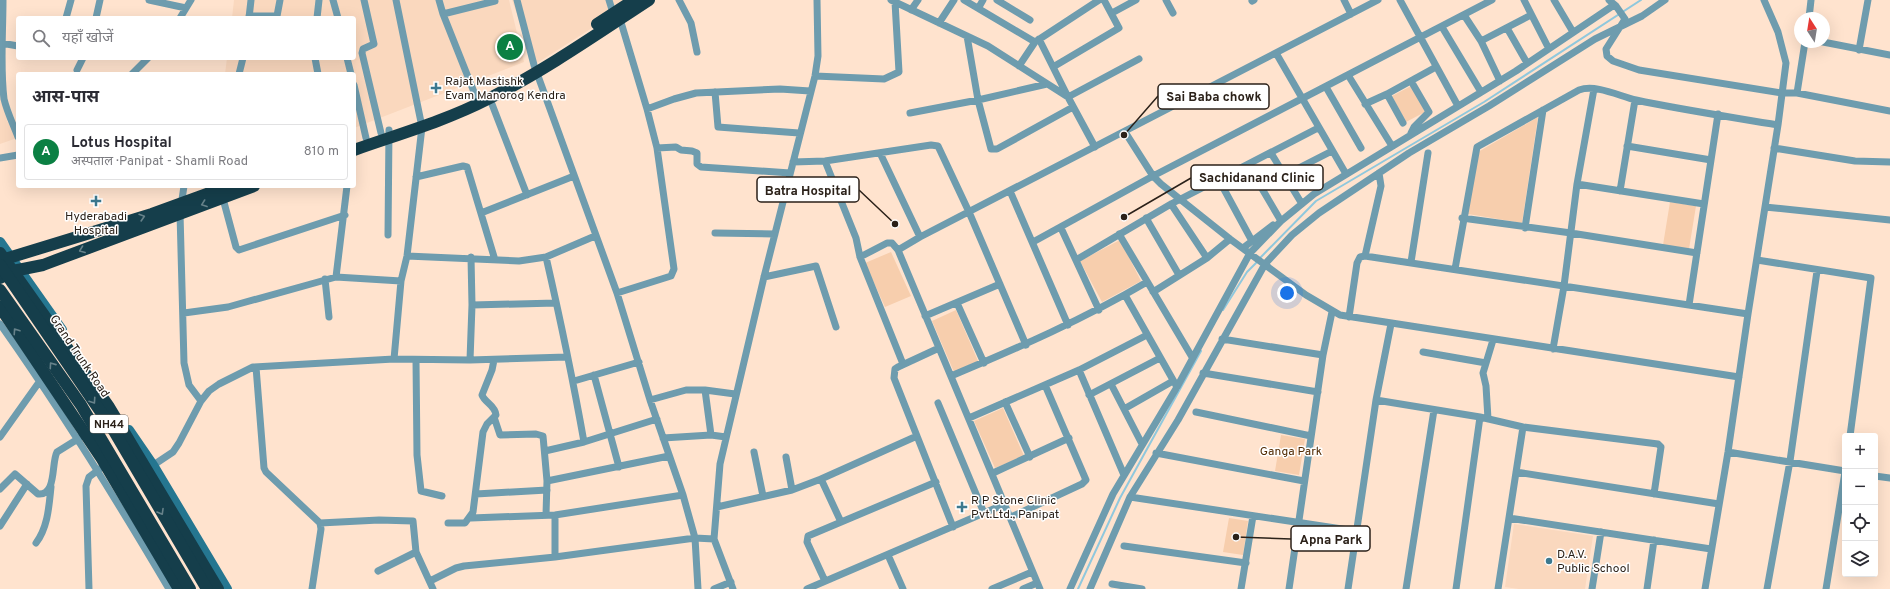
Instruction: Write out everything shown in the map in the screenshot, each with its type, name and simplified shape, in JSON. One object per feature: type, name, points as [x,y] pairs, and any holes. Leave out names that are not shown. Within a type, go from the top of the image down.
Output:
[{"type":"highway","points":[[617,16],[634,0]]},
{"type":"highway","points":[[356,141],[387,134],[422,123],[442,120],[490,99],[617,16],[649,0]]},
{"type":"highway","points":[[422,123],[439,113],[535,69]]},
{"type":"highway","points":[[356,149],[387,134]]},
{"type":"highway","points":[[0,278],[17,270],[43,264],[223,190],[238,188]]},
{"type":"highway","points":[[3,259],[152,214],[181,208]]},
{"type":"highway","points":[[3,259],[17,270],[150,467],[218,589]]},
{"type":"highway","name":"Grand Trunk Road","points":[[3,259],[114,431],[206,589]]},
{"type":"highway","name":"NH44","points":[[0,290],[80,405],[190,589]]},
{"type":"highway","points":[[0,307],[43,377],[60,396],[101,468],[127,499],[179,589]]},
{"type":"highway","points":[[60,396],[89,378]]},
{"type":"street","points":[[4,0],[1,43],[1,80],[4,98],[16,131]]},
{"type":"street","points":[[67,16],[72,0]]},
{"type":"street","points":[[96,16],[100,0]]},
{"type":"street","points":[[149,0],[186,8]]},
{"type":"street","points":[[181,16],[191,0]]},
{"type":"street","points":[[249,16],[251,0]]},
{"type":"street","points":[[277,16],[280,0]]},
{"type":"street","points":[[317,16],[319,0]]},
{"type":"street","points":[[333,0],[337,16]]},
{"type":"street","points":[[364,0],[374,44],[363,49],[362,53],[387,134],[388,235]]},
{"type":"street","points":[[394,360],[401,281],[407,256],[422,123],[396,0]]},
{"type":"street","points":[[439,0],[443,14],[476,97]]},
{"type":"street","points":[[516,0],[535,69],[617,293],[650,400],[683,495],[694,538],[698,589]]},
{"type":"street","points":[[609,0],[617,16],[647,109],[657,148],[674,272],[671,276],[617,293]]},
{"type":"street","points":[[679,0],[690,23],[697,52]]},
{"type":"street","points":[[714,589],[732,585],[714,539],[720,464],[735,394],[776,234],[799,133],[815,76],[818,56],[817,0]]},
{"type":"street","points":[[911,10],[918,0]]},
{"type":"street","points":[[939,24],[954,0]]},
{"type":"street","points":[[964,0],[1037,40],[1095,147]]},
{"type":"street","points":[[979,7],[983,0]]},
{"type":"street","points":[[996,0],[1030,20]]},
{"type":"street","points":[[1019,66],[1037,40],[1099,0]]},
{"type":"street","points":[[1053,67],[1119,28],[1104,0]]},
{"type":"street","points":[[1112,13],[1136,0]]},
{"type":"street","points":[[1166,0],[1173,13]]},
{"type":"street","points":[[1344,0],[1351,14]]},
{"type":"street","points":[[898,250],[920,237],[1378,0]]},
{"type":"street","points":[[1400,0],[1422,37],[1436,67],[1458,106]]},
{"type":"street","points":[[1033,242],[1154,176],[1303,98],[1442,28],[1492,0]]},
{"type":"street","points":[[1524,0],[1549,49]]},
{"type":"street","points":[[1554,0],[1574,32]]},
{"type":"street","points":[[1090,589],[1130,497],[1156,453],[1178,420],[1264,263],[1292,235],[1319,213],[1379,172],[1596,39],[1642,16],[1664,0]]},
{"type":"street","points":[[1705,589],[1728,452],[1778,125],[1786,58],[1778,32],[1764,0]]},
{"type":"street","points":[[1810,12],[1811,0]]},
{"type":"street","points":[[1858,50],[1868,0]]},
{"type":"street","points":[[443,14],[470,4],[496,1]]},
{"type":"street","points":[[815,76],[884,79],[899,72],[893,1]]},
{"type":"street","points":[[893,1],[988,46],[1068,97]]},
{"type":"street","points":[[1243,248],[1314,194],[1527,63],[1613,4],[1625,18],[1605,51],[1607,56],[1613,61],[1639,70],[1782,93],[1796,93],[1890,111]]},
{"type":"street","points":[[1481,41],[1531,15]]},
{"type":"street","points":[[1464,16],[1481,41],[1500,80]]},
{"type":"street","points":[[1442,28],[1481,92]]},
{"type":"street","points":[[1507,28],[1527,63]]},
{"type":"street","points":[[967,36],[978,100],[986,134],[992,150],[1073,107]]},
{"type":"street","points":[[1,43],[16,46]]},
{"type":"street","points":[[1830,44],[1890,55]]},
{"type":"street","points":[[1796,93],[1804,48]]},
{"type":"street","points":[[1276,53],[1303,98],[1318,128],[1346,174]]},
{"type":"street","points":[[1068,97],[1139,59]]},
{"type":"street","points":[[77,70],[82,60]]},
{"type":"street","points":[[134,72],[146,60]]},
{"type":"street","points":[[239,72],[242,60]]},
{"type":"street","points":[[315,60],[318,72]]},
{"type":"street","points":[[348,60],[350,72]]},
{"type":"street","points":[[1365,104],[1387,94],[1436,67]]},
{"type":"street","points":[[1348,75],[1392,146]]},
{"type":"street","points":[[1411,81],[1429,112],[1414,127],[1411,134]]},
{"type":"street","points":[[910,113],[978,100],[1047,84]]},
{"type":"street","points":[[1326,87],[1361,148]]},
{"type":"street","points":[[1455,269],[1462,218],[1478,146],[1579,90],[1586,88],[1594,89],[1635,100],[1778,125]]},
{"type":"street","points":[[647,109],[686,95],[780,89],[810,91]]},
{"type":"street","points":[[1553,349],[1564,286],[1577,184],[1594,89]]},
{"type":"street","points":[[715,92],[718,127],[799,133]]},
{"type":"street","points":[[356,94],[366,138]]},
{"type":"street","points":[[1387,94],[1403,123]]},
{"type":"street","points":[[490,99],[527,195]]},
{"type":"street","points":[[1620,191],[1635,100]]},
{"type":"street","points":[[1525,228],[1543,110]]},
{"type":"street","points":[[1689,305],[1718,114]]},
{"type":"street","points":[[1076,260],[1171,204],[1318,128]]},
{"type":"street","points":[[1125,132],[1154,176],[1161,184],[1182,199],[1230,239],[1306,295],[1332,312],[1349,317],[1391,324],[1739,377]]},
{"type":"street","points":[[793,162],[825,161],[931,144],[938,146],[969,212],[1026,345]]},
{"type":"street","points":[[1627,146],[1711,160]]},
{"type":"street","points":[[657,148],[676,147],[683,150],[694,151],[696,153],[697,164],[701,167],[790,173]]},
{"type":"street","points":[[1774,148],[1855,162],[1890,162]]},
{"type":"street","points":[[880,152],[920,237]]},
{"type":"street","points":[[1271,152],[1302,204]]},
{"type":"street","points":[[1285,175],[1332,152]]},
{"type":"street","points":[[1411,262],[1428,153]]},
{"type":"street","points":[[0,158],[16,155]]},
{"type":"street","points":[[825,161],[856,238],[860,257],[903,364]]},
{"type":"street","points":[[1248,165],[1281,220]]},
{"type":"street","points":[[416,177],[466,167],[495,260]]},
{"type":"street","points":[[1365,256],[1381,186],[1379,172]]},
{"type":"street","points":[[481,213],[574,176]]},
{"type":"street","points":[[1219,180],[1252,241]]},
{"type":"street","points":[[1577,184],[1704,204]]},
{"type":"street","points":[[184,188],[181,208],[184,363],[185,374],[189,385],[201,401]]},
{"type":"street","points":[[336,277],[345,215],[347,188]]},
{"type":"street","points":[[223,190],[236,247],[239,250],[345,215]]},
{"type":"street","points":[[1010,191],[1068,325]]},
{"type":"street","points":[[1171,204],[1207,258]]},
{"type":"street","points":[[1765,207],[1890,220]]},
{"type":"street","points":[[1146,218],[1179,275]]},
{"type":"street","points":[[1462,218],[1525,228],[1571,233],[1697,253]]},
{"type":"street","points":[[1070,589],[1113,494],[1175,384],[1251,253],[1281,220]]},
{"type":"street","points":[[1061,228],[1099,310]]},
{"type":"street","points":[[715,233],[776,234]]},
{"type":"street","points":[[1120,234],[1192,357]]},
{"type":"street","points":[[407,256],[520,261],[546,256],[595,236]]},
{"type":"street","points":[[1153,292],[1207,258],[1230,239]]},
{"type":"street","points":[[0,242],[3,259]]},
{"type":"street","points":[[860,257],[887,243],[892,243],[898,250],[1039,586],[1023,589]]},
{"type":"street","points":[[546,256],[567,358],[574,382],[584,442]]},
{"type":"street","points":[[1349,317],[1357,263],[1360,257],[1365,256],[1748,314]]},
{"type":"street","points":[[470,360],[472,305],[471,258]]},
{"type":"street","points":[[1757,260],[1817,271],[1871,278],[1850,433]]},
{"type":"street","points":[[764,278],[816,266],[836,327]]},
{"type":"street","points":[[17,270],[150,467],[227,589]]},
{"type":"street","points":[[1767,589],[1790,461],[1817,271]]},
{"type":"street","points":[[184,313],[243,303],[336,277],[401,281]]},
{"type":"street","points":[[325,279],[329,317]]},
{"type":"street","points":[[951,376],[1026,345],[1068,325],[1099,310],[1147,282]]},
{"type":"street","points":[[926,316],[1000,284]]},
{"type":"street","points":[[1125,295],[1175,384]]},
{"type":"street","points":[[472,305],[556,303]]},
{"type":"street","points":[[957,303],[984,362]]},
{"type":"street","points":[[1289,589],[1323,355],[1332,312]]},
{"type":"street","points":[[0,324],[43,377],[82,437],[55,454],[49,508],[45,525],[36,542]]},
{"type":"street","points":[[1348,589],[1355,531],[1376,400],[1391,324]]},
{"type":"street","points":[[969,418],[1079,370],[1147,335]]},
{"type":"street","points":[[1222,339],[1323,355]]},
{"type":"street","points":[[1456,589],[1484,418],[1486,386],[1483,373],[1493,340]]},
{"type":"street","points":[[939,348],[895,369],[894,378],[953,527]]},
{"type":"street","points":[[1423,352],[1486,363]]},
{"type":"street","points":[[150,467],[172,452],[179,443],[201,401],[209,391],[240,372],[256,367],[394,360],[567,358]]},
{"type":"street","points":[[1089,395],[1160,358]]},
{"type":"street","points":[[416,360],[417,455],[421,491],[442,496]]},
{"type":"street","points":[[494,360],[492,370],[482,395],[494,409],[494,417],[500,435],[539,434],[543,436],[547,481],[546,515]]},
{"type":"street","points":[[574,382],[639,362]]},
{"type":"street","points":[[256,367],[264,468],[266,472],[320,523],[321,529],[312,589]]},
{"type":"street","points":[[1079,370],[1124,475]]},
{"type":"street","points":[[1203,373],[1318,392]]},
{"type":"street","points":[[594,375],[619,467]]},
{"type":"street","points":[[0,437],[43,377]]},
{"type":"street","points":[[1112,384],[1142,444]]},
{"type":"street","points":[[1124,409],[1175,384]]},
{"type":"street","points":[[1011,518],[1086,482],[1086,476],[1046,385]]},
{"type":"street","points":[[650,400],[686,390],[705,390],[735,394]]},
{"type":"street","points":[[705,390],[711,435]]},
{"type":"street","points":[[1376,400],[1484,418],[1523,427],[1658,444],[1661,447],[1654,494]]},
{"type":"street","points":[[1005,402],[1030,457]]},
{"type":"street","points":[[938,403],[984,513]]},
{"type":"street","points":[[1406,589],[1434,410]]},
{"type":"street","points":[[1196,412],[1311,436]]},
{"type":"street","points":[[448,523],[465,523],[471,518],[476,494],[483,432],[487,424],[494,417]]},
{"type":"street","points":[[545,451],[584,442],[657,419]]},
{"type":"street","points":[[1498,589],[1523,427]]},
{"type":"street","points":[[663,438],[711,435],[726,437]]},
{"type":"street","points":[[717,507],[792,490],[821,479],[917,436]]},
{"type":"street","points":[[992,473],[1069,438]]},
{"type":"street","points":[[754,452],[763,496]]},
{"type":"street","points":[[1728,452],[1842,470]]},
{"type":"street","points":[[1156,453],[1304,481]]},
{"type":"street","points":[[547,481],[669,456]]},
{"type":"street","points":[[786,457],[792,490]]},
{"type":"street","points":[[89,589],[86,486],[89,476],[101,468],[169,589]]},
{"type":"street","points":[[1516,472],[1719,504]]},
{"type":"street","points":[[0,489],[14,474],[40,495],[44,494],[51,487]]},
{"type":"street","points":[[1878,476],[1890,478]]},
{"type":"street","points":[[821,479],[841,522]]},
{"type":"street","points":[[825,581],[806,539],[811,534],[936,482]]},
{"type":"street","points":[[0,526],[27,484]]},
{"type":"street","points":[[476,494],[547,490]]},
{"type":"street","points":[[1826,589],[1842,490]]},
{"type":"street","points":[[471,518],[554,515],[683,495]]},
{"type":"street","points":[[1130,497],[1355,531]]},
{"type":"street","points":[[807,589],[1005,504]]},
{"type":"street","points":[[554,515],[555,557]]},
{"type":"street","points":[[1241,589],[1253,516]]},
{"type":"street","points":[[1509,518],[1711,549]]},
{"type":"street","points":[[320,523],[379,520],[413,521],[416,552],[433,589]]},
{"type":"street","points":[[1592,589],[1601,532]]},
{"type":"street","points":[[430,581],[456,568],[464,566],[555,557],[694,538],[714,539]]},
{"type":"street","points":[[1646,589],[1654,540]]},
{"type":"street","points":[[1124,546],[1246,563]]},
{"type":"street","points":[[378,571],[416,552]]},
{"type":"street","points":[[888,555],[903,589]]},
{"type":"street","points":[[992,589],[1032,572]]},
{"type":"street","points":[[1112,584],[1142,589]]},
{"type":"shaded area","points":[[234,0],[509,0],[524,62],[356,127],[356,72],[225,72],[227,60],[356,60],[356,16],[232,16]]},
{"type":"shaded area","points":[[512,0],[636,0],[534,65]]},
{"type":"shaded area","points":[[0,90],[7,121],[16,138],[0,144]]},
{"type":"shaded area","name":"D.A.V. Public School","points":[[1514,524],[1593,536],[1585,589],[1519,589],[1505,587]]},
{"type":"green space","points":[[1411,86],[1425,112],[1406,122],[1392,96]]},
{"type":"green space","points":[[1538,117],[1522,223],[1468,214],[1478,152]]},
{"type":"green space","points":[[1670,202],[1696,206],[1689,249],[1663,245]]},
{"type":"green space","points":[[1120,240],[1141,281],[1102,302],[1080,261]]},
{"type":"green space","points":[[891,252],[911,296],[885,307],[865,263]]},
{"type":"green space","points":[[956,310],[978,361],[954,372],[932,321]]},
{"type":"green space","points":[[1003,408],[1024,456],[995,468],[974,421]]},
{"type":"green space","name":"Ganga Park","points":[[1281,435],[1305,439],[1299,475],[1275,471]]},
{"type":"green space","points":[[1229,518],[1248,521],[1243,555],[1223,552]]},
{"type":"waterway","points":[[1260,258],[1316,201],[1484,102],[1641,0]]},
{"type":"waterway","points":[[1223,310],[1247,272],[1257,262]]},
{"type":"waterway","points":[[1078,589],[1120,498],[1201,351]]},
{"type":"place","name":"Lotus Hospital","points":[[510,47]]},
{"type":"place","name":"Rajat Mastishk Evam Manorog Kendra","points":[[436,88]]},
{"type":"place","name":"Sai Baba chowk","points":[[1124,135]]},
{"type":"place","name":"Hyderabadi Hospital","points":[[96,201]]},
{"type":"place","name":"Sachidanand Clinic","points":[[1124,217]]},
{"type":"place","name":"Batra Hospital","points":[[895,224]]},
{"type":"place","name":"R P Stone Clinic Pvt.Ltd., Panipat","points":[[962,507]]},
{"type":"place","name":"Apna Park","points":[[1236,537]]},
{"type":"place","name":"D.A.V. Public School","points":[[1549,561]]}]
